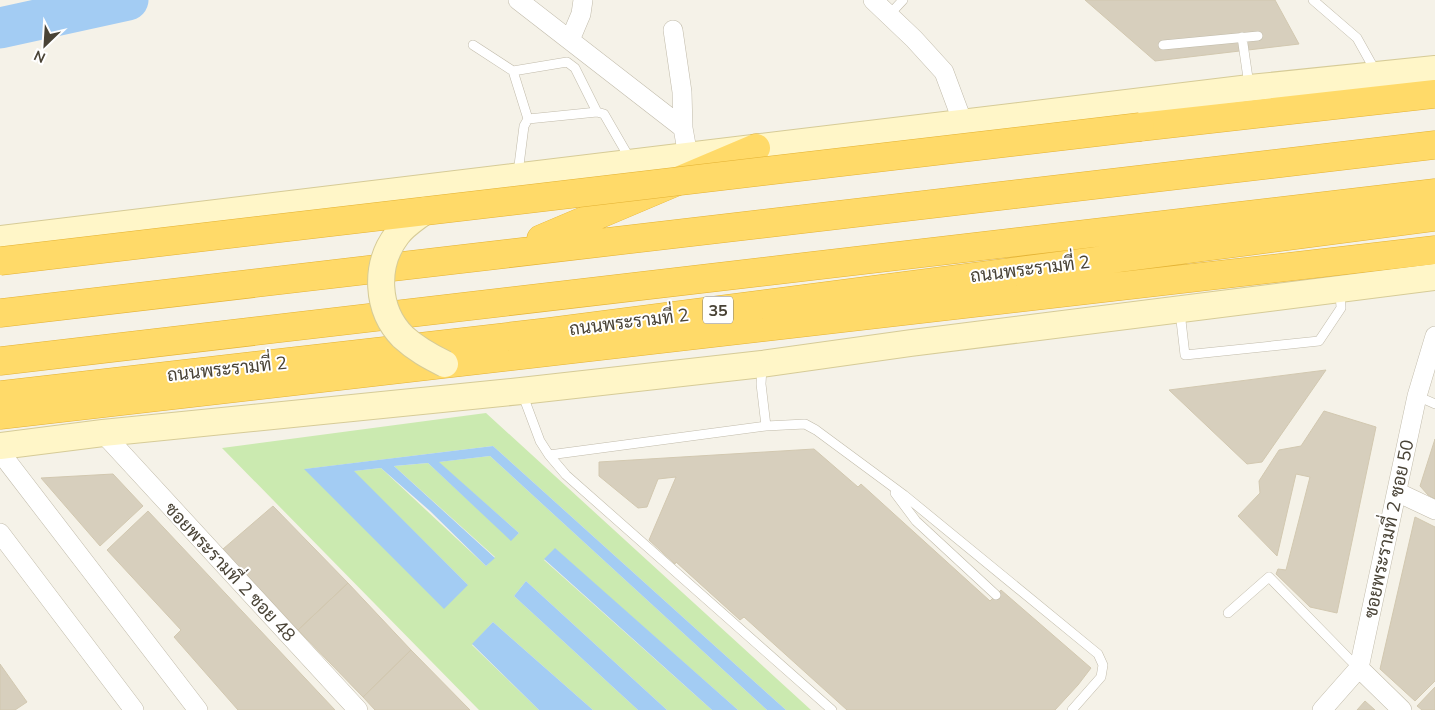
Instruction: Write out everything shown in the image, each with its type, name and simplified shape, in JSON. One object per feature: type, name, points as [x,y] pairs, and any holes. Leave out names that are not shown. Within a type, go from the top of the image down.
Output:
[{"type":"highway","points":[[0,261],[1435,94]]},
{"type":"highway","points":[[0,300],[1435,137]]},
{"type":"highway","points":[[0,313],[1435,146]]},
{"type":"highway","points":[[541,239],[756,148]]},
{"type":"highway","points":[[0,361],[1435,193]]},
{"type":"highway","name":"ถนนพระรามที่ 2","points":[[0,395],[549,332],[1435,217]]},
{"type":"highway","points":[[0,415],[1435,250]]},
{"type":"main road","points":[[0,240],[1250,88],[1435,69]]},
{"type":"main road","points":[[426,210],[406,225],[391,244],[382,264],[381,292],[387,314],[402,335],[423,353],[445,364]]},
{"type":"main road","points":[[0,446],[103,433],[522,391],[762,364],[912,343],[1435,277]]},
{"type":"street","points":[[518,0],[683,128]]},
{"type":"street","points":[[570,40],[581,14],[583,0]]},
{"type":"street","points":[[872,0],[914,39],[944,72],[962,123]]},
{"type":"street","points":[[673,30],[682,92],[683,128],[688,156]]},
{"type":"street","name":"ซอยพระรามที่ 2 ซอย 50","points":[[1322,710],[1359,668],[1417,396],[1435,336]]},
{"type":"street","name":"ซอยพระรามที่ 2 ซอย 48","points":[[103,433],[358,710]]},
{"type":"street","points":[[0,452],[198,710]]},
{"type":"street","points":[[1397,492],[1435,510]]},
{"type":"street","points":[[0,533],[134,710]]},
{"type":"street","points":[[1359,668],[1402,710]]},
{"type":"lane","points":[[889,15],[903,0]]},
{"type":"lane","points":[[1313,0],[1357,38],[1378,74]]},
{"type":"lane","points":[[1163,45],[1258,36]]},
{"type":"lane","points":[[1242,37],[1250,88]]},
{"type":"lane","points":[[473,45],[513,71],[528,118],[524,126],[518,176]]},
{"type":"lane","points":[[513,71],[567,62],[575,68],[597,112]]},
{"type":"lane","points":[[528,118],[597,112],[604,114],[632,163]]},
{"type":"lane","points":[[1180,309],[1185,355],[1319,341],[1341,308],[1340,289]]},
{"type":"lane","points":[[762,364],[761,384],[766,426]]},
{"type":"lane","points":[[522,391],[540,442],[566,475],[832,710]]},
{"type":"lane","points":[[1417,396],[1435,404]]},
{"type":"lane","points":[[549,455],[766,426],[805,424],[888,482],[1098,654],[1103,665],[1101,677],[1072,710]]},
{"type":"lane","points":[[888,482],[916,521],[996,595]]},
{"type":"lane","points":[[1228,613],[1269,576],[1359,668]]},
{"type":"green space","points":[[486,413],[811,710],[786,710],[493,446],[305,469],[468,585],[353,471],[381,468],[486,566],[495,557],[394,466],[428,463],[511,540],[519,533],[438,462],[490,456],[767,710],[738,710],[555,549],[544,560],[712,710],[667,710],[526,581],[514,596],[638,710],[593,710],[493,622],[472,645],[539,710],[479,710],[222,448]]},
{"type":"water","points":[[493,446],[786,710],[767,710],[490,456],[439,462],[519,533],[511,541],[428,463],[394,466],[495,558],[486,566],[430,511],[381,468],[354,471],[468,585],[444,609],[304,469]]},
{"type":"water","points":[[555,548],[738,710],[712,710],[544,559]]},
{"type":"water","points":[[526,581],[667,710],[638,710],[514,596]]},
{"type":"water","points":[[493,622],[593,710],[539,710],[472,644]]},
{"type":"building","points":[[1085,0],[1275,0],[1299,44],[1155,61]]},
{"type":"building","points":[[1326,370],[1262,462],[1247,464],[1169,390]]},
{"type":"building","points":[[1324,411],[1376,427],[1337,613],[1310,607],[1276,574],[1278,569],[1286,570],[1310,477],[1296,474],[1277,556],[1238,516],[1260,493],[1259,481],[1279,450],[1301,446]]},
{"type":"building","points":[[1435,439],[1435,499],[1428,495],[1420,486]]},
{"type":"building","points":[[814,449],[858,487],[861,484],[990,601],[1001,590],[1091,668],[1055,710],[847,710],[744,617],[740,620],[649,540],[676,477],[658,479],[647,507],[638,508],[599,476],[599,462]]},
{"type":"building","points":[[113,474],[143,506],[100,546],[41,478]]},
{"type":"building","points":[[273,506],[348,583],[298,630],[223,549]]},
{"type":"building","points":[[148,511],[335,710],[238,710],[174,637],[181,630],[107,550]]},
{"type":"building","points":[[1415,517],[1435,527],[1435,681],[1415,701],[1380,669]]},
{"type":"building","points":[[348,583],[411,650],[363,697],[298,630]]},
{"type":"building","points":[[411,650],[470,710],[375,710],[363,697]]},
{"type":"building","points":[[0,664],[27,702],[15,710],[0,710]]},
{"type":"building","points":[[1435,687],[1435,710],[1422,710],[1417,706]]},
{"type":"building","points":[[1365,701],[1375,710],[1357,710]]},
{"type":"waterway","points":[[0,28],[128,0]]}]
